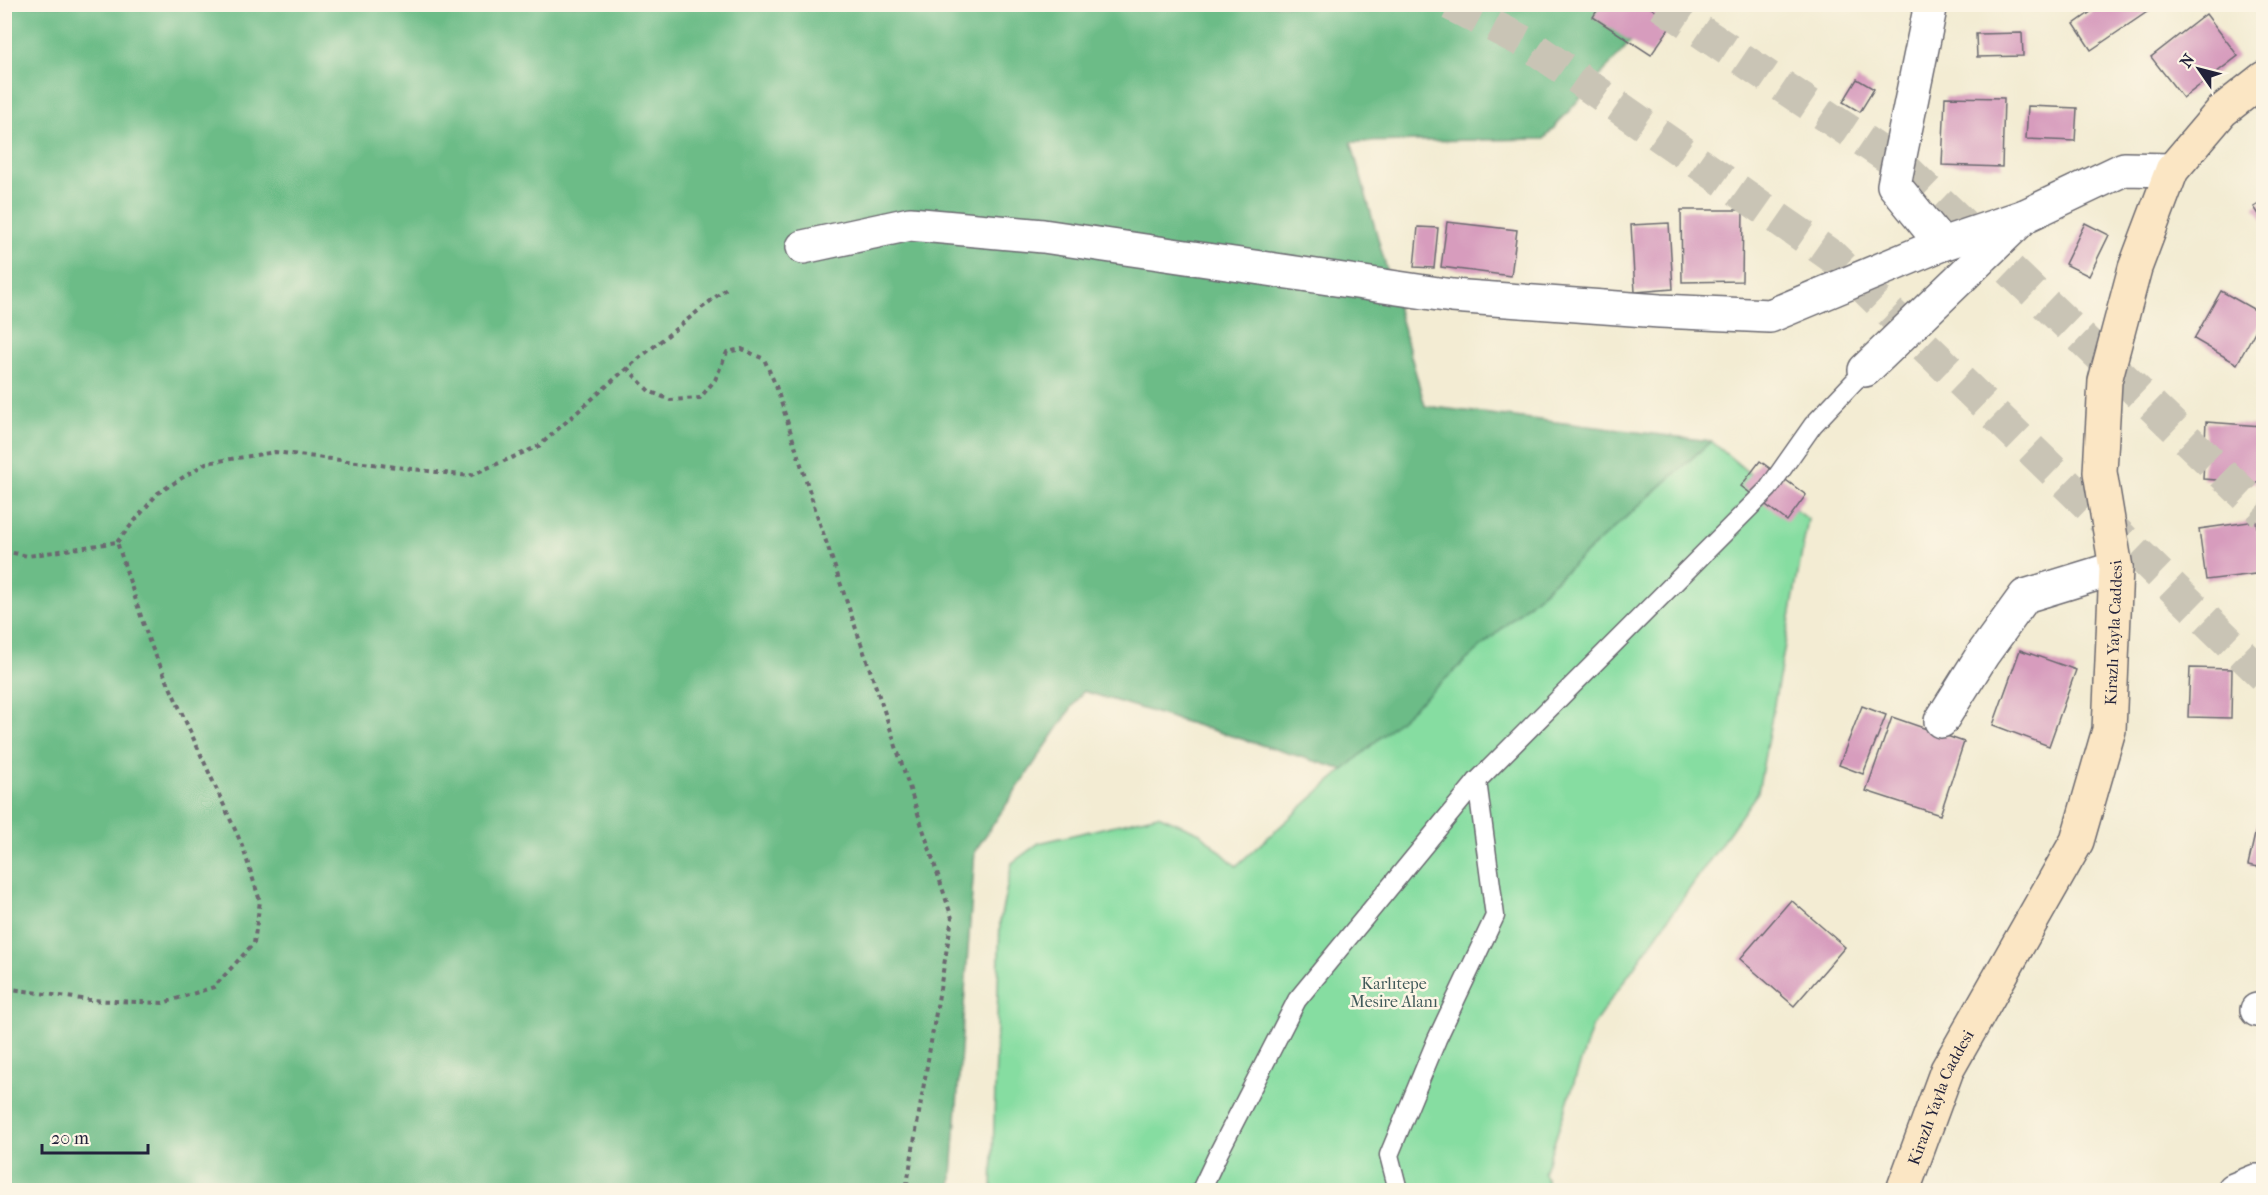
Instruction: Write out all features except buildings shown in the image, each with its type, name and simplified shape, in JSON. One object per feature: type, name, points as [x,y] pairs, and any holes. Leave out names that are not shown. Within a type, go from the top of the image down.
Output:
[{"type":"main road","name":"Kirazlı Yayla Caddesi","points":[[1903,1191],[1947,1070],[2077,841],[2109,730],[2116,568],[2100,471],[2105,381],[2135,268],[2172,170],[2222,111],[2264,78]]},
{"type":"street","points":[[1931,4],[1894,185],[1942,244]]},
{"type":"street","points":[[803,247],[910,224],[1043,236],[1452,296],[1660,311],[1770,316],[1942,244],[2025,216],[2124,169],[2172,170]]},
{"type":"street","points":[[1865,370],[2025,216]]},
{"type":"street","points":[[1941,721],[1983,654],[2025,596],[2116,568]]},
{"type":"street","points":[[2234,1191],[2256,1181],[2264,1181]]},
{"type":"lane","points":[[1201,1191],[1297,1000],[1476,781],[1768,489],[1814,425],[1865,370]]},
{"type":"lane","points":[[1398,1191],[1389,1155],[1437,1039],[1496,916],[1476,781]]},
{"type":"path","points":[[4,551],[28,556],[117,542],[158,493],[206,463],[275,452],[470,476],[539,446],[627,368],[728,287]]},
{"type":"path","points":[[627,368],[649,391],[670,400],[699,398],[715,380],[727,352],[742,349],[764,359],[777,386],[818,518],[952,918],[906,1191]]},
{"type":"path","points":[[4,988],[89,1000],[163,1003],[214,987],[254,943],[260,901],[242,845],[150,641],[117,542]]},
{"type":"green space","points":[[5,5],[1663,5],[1544,139],[1351,142],[1425,406],[1711,441],[1344,770],[1083,691],[975,851],[951,1190],[5,1190]]},
{"type":"green space","name":"Karlıtepe Mesire Alanı","points":[[1711,441],[1808,519],[1758,792],[1593,1025],[1544,1173],[1550,1190],[992,1190],[1000,920],[1012,863],[1039,843],[1158,815],[1200,833],[1236,866]]},
{"type":"tunnel","points":[[1450,4],[1530,45],[1833,257],[2264,676]]},
{"type":"tunnel","points":[[1660,4],[1904,168],[2264,513]]}]
